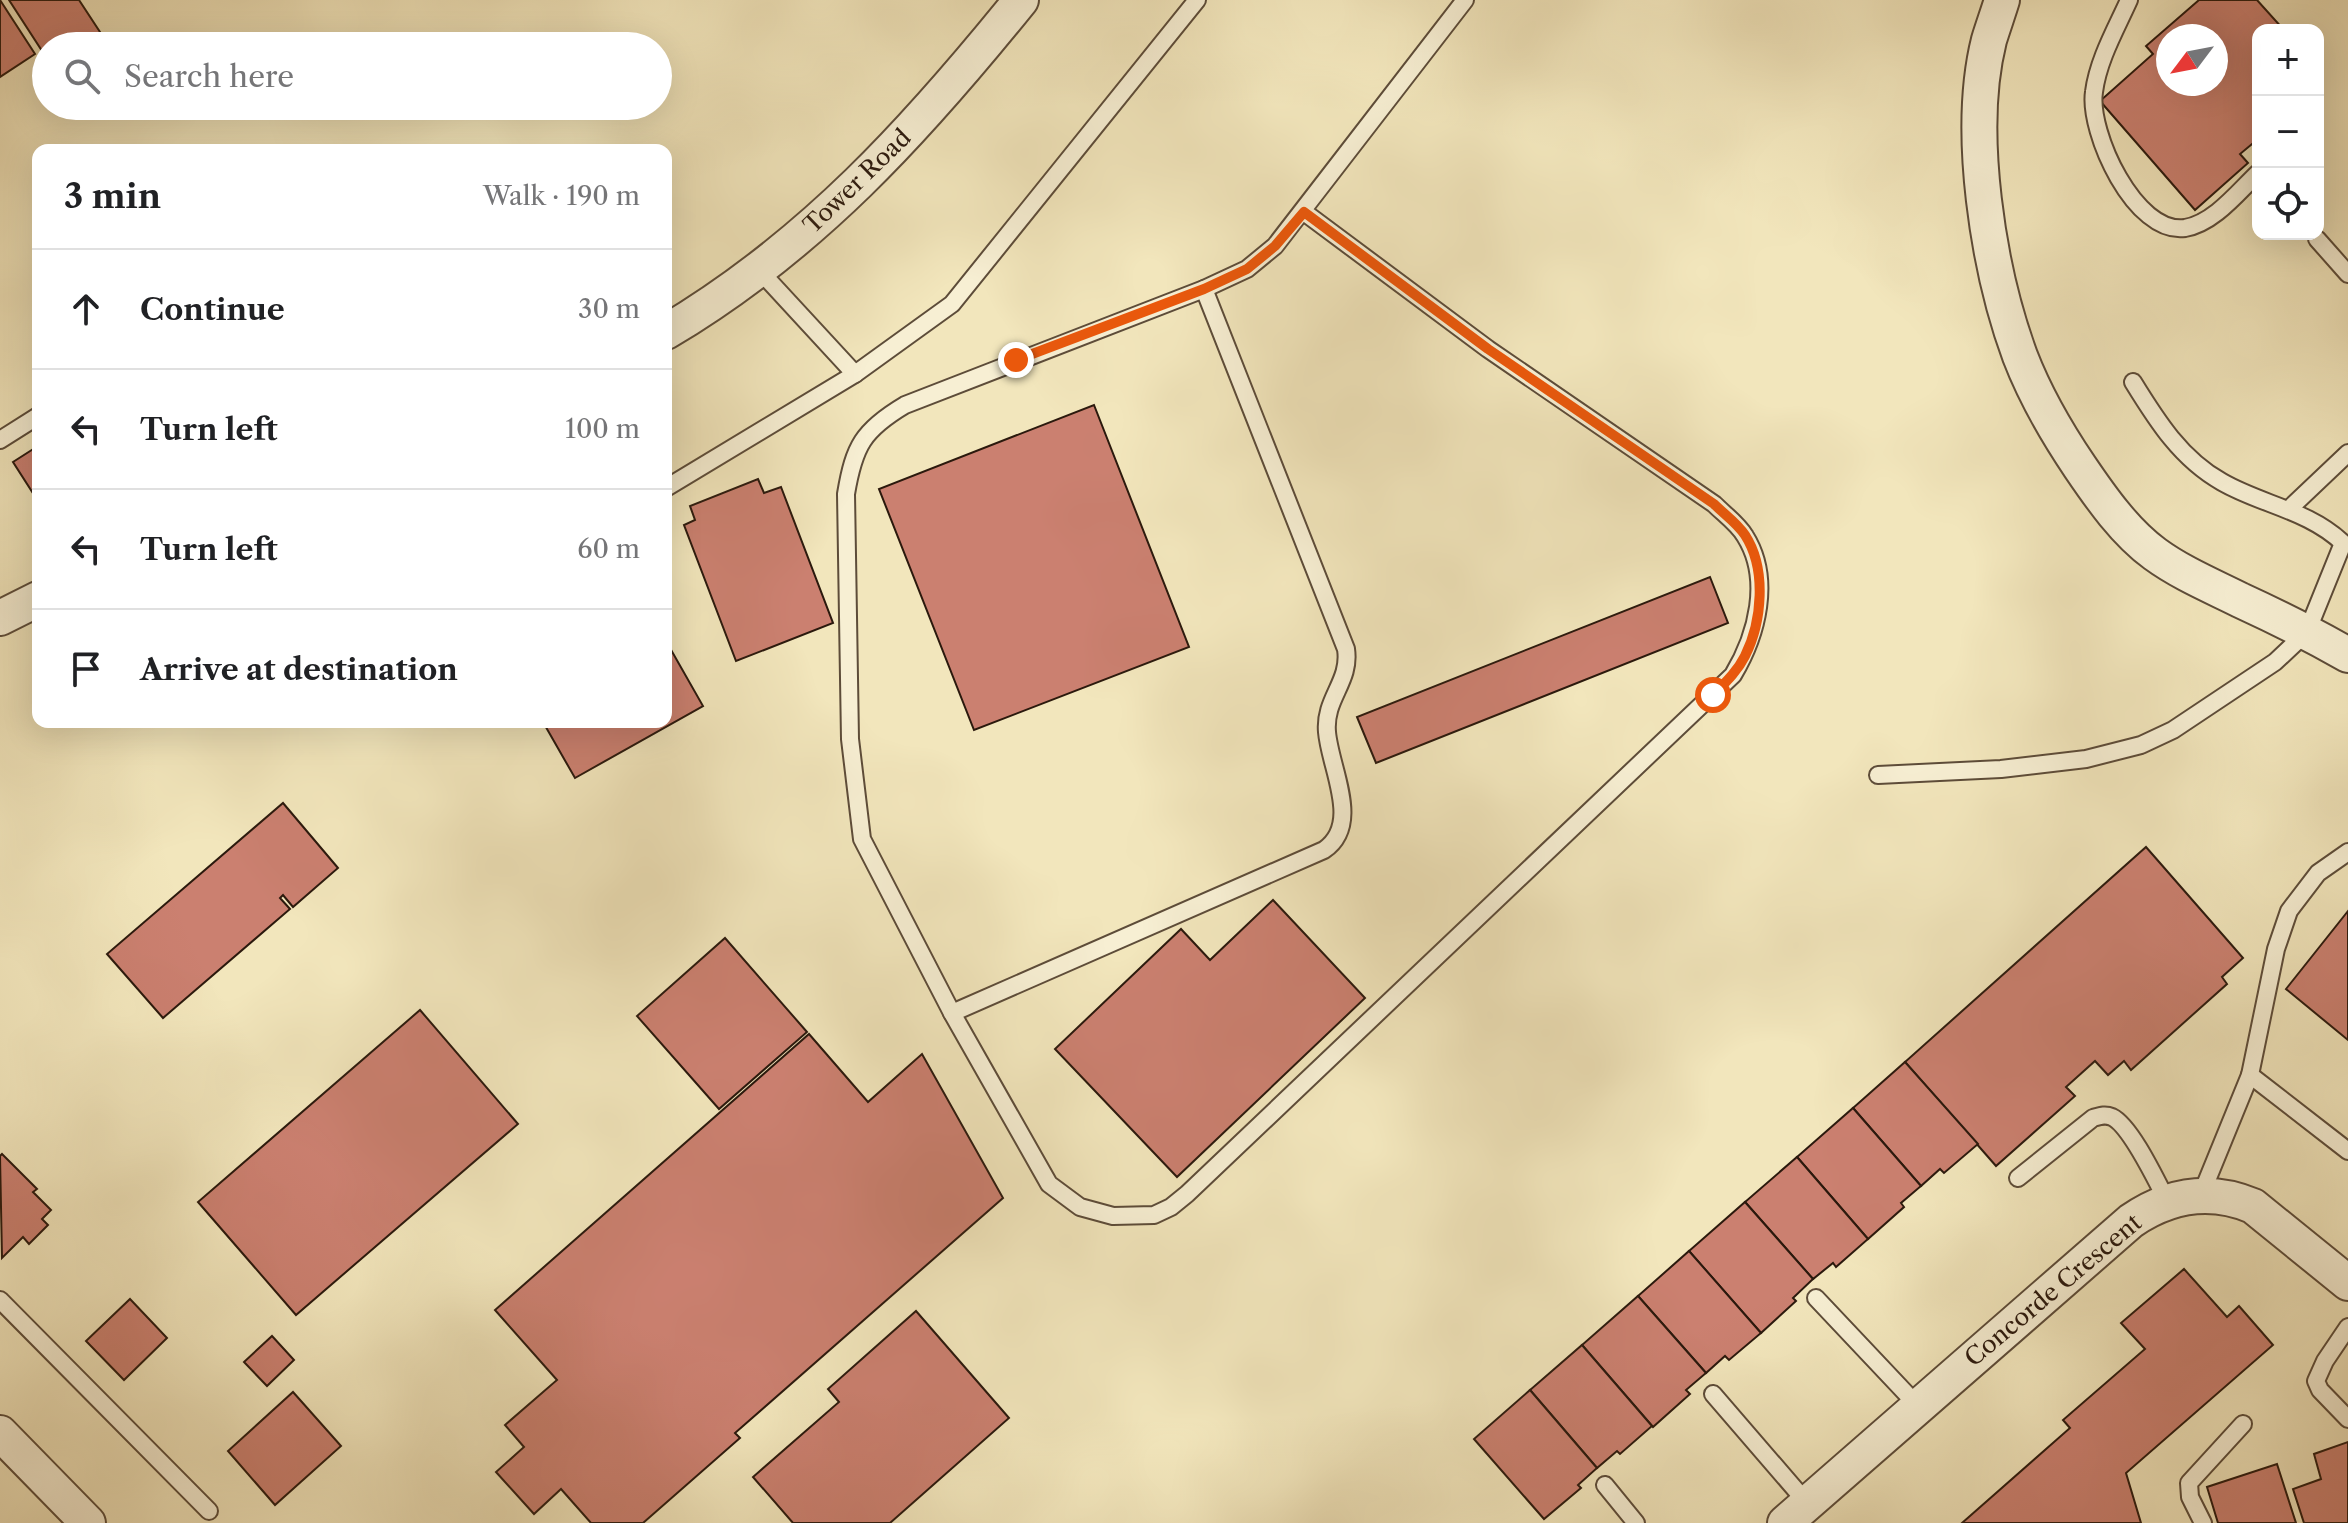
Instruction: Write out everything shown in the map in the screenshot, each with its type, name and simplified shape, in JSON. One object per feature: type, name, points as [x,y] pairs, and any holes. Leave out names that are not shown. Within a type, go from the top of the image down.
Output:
[{"type":"street","name":"Tower Road","points":[[672,328],[759,270],[871,174],[1021,0]]},
{"type":"street","points":[[2002,0],[1988,43],[1981,99],[1981,163],[1989,231],[2003,300],[2020,357],[2037,393],[2065,445],[2096,491],[2153,553],[2184,572],[2348,655]]},
{"type":"street","points":[[0,618],[32,602]]},
{"type":"street","name":"Concorde Crescent","points":[[1796,1513],[2131,1221],[2167,1201],[2201,1195],[2234,1198],[2253,1206],[2348,1283]]},
{"type":"street","points":[[0,1433],[88,1523]]},
{"type":"lane","points":[[672,484],[855,374],[952,304],[1197,0]]},
{"type":"lane","points":[[1304,212],[1488,349],[1714,504],[1745,535],[1754,556],[1759,603],[1754,631],[1733,675],[1713,695],[1187,1194],[1154,1215],[1113,1216],[1096,1212],[1064,1197],[1049,1184],[952,1013],[862,839],[850,739],[847,638],[846,494],[851,462],[869,431],[905,405],[1204,289],[1261,260],[1304,212],[1465,0]]},
{"type":"lane","points":[[2129,0],[2104,56],[2094,91],[2094,120],[2105,153],[2129,194],[2151,216],[2182,229],[2211,216],[2252,178]]},
{"type":"lane","points":[[2318,240],[2348,274]]},
{"type":"lane","points":[[759,270],[855,374]]},
{"type":"lane","points":[[952,1013],[1324,850],[1334,844],[1341,829],[1342,809],[1326,717],[1347,671],[1346,649],[1204,289]]},
{"type":"lane","points":[[1878,775],[2001,769],[2086,759],[2141,745],[2173,730],[2275,662],[2307,632],[2343,543],[2289,509],[2223,483],[2195,464],[2157,421],[2133,382]]},
{"type":"lane","points":[[0,440],[32,420]]},
{"type":"lane","points":[[2289,509],[2348,453]]},
{"type":"lane","points":[[2201,1195],[2250,1075],[2276,949],[2289,911],[2318,873],[2348,852]]},
{"type":"lane","points":[[2250,1075],[2348,1151]]},
{"type":"lane","points":[[2018,1178],[2093,1118],[2107,1115],[2116,1119],[2138,1148],[2167,1201]]},
{"type":"lane","points":[[1816,1298],[1917,1405]]},
{"type":"lane","points":[[0,1300],[209,1511]]},
{"type":"lane","points":[[2348,1327],[2325,1361],[2316,1381],[2320,1390],[2348,1419]]},
{"type":"lane","points":[[1713,1394],[1796,1513]]},
{"type":"lane","points":[[2203,1523],[2190,1497],[2189,1483],[2243,1424]]},
{"type":"lane","points":[[1605,1485],[1636,1523]]},
{"type":"building","points":[[0,0],[32,49],[32,56],[0,77]]},
{"type":"building","points":[[9,0],[79,0],[100,32],[32,32],[32,35]]},
{"type":"building","points":[[2199,0],[2257,0],[2279,24],[2252,24],[2252,144],[2240,154],[2248,163],[2195,210],[2100,101],[2153,54],[2146,46],[2156,37],[2156,96],[2228,96],[2228,24],[2171,24]]},
{"type":"building","points":[[1094,405],[1189,647],[974,730],[879,489]]},
{"type":"building","points":[[32,450],[32,492],[13,462]]},
{"type":"building","points":[[758,479],[764,493],[781,487],[833,623],[736,661],[684,525],[695,520],[690,506]]},
{"type":"building","points":[[1710,577],[1728,623],[1376,763],[1357,717]]},
{"type":"building","points":[[672,652],[703,706],[672,723]]},
{"type":"building","points":[[546,728],[664,728],[575,778]]},
{"type":"building","points":[[283,803],[338,868],[293,907],[283,895],[280,898],[290,909],[163,1018],[107,954]]},
{"type":"building","points":[[2146,847],[2243,958],[2222,977],[2227,984],[2131,1070],[2124,1061],[2108,1075],[2095,1061],[2066,1087],[2075,1096],[1996,1166],[1905,1062]]},
{"type":"building","points":[[1273,900],[1365,998],[1177,1177],[1055,1049],[1181,929],[1210,960]]},
{"type":"building","points":[[2348,911],[2348,1040],[2286,989]]},
{"type":"building","points":[[725,938],[807,1032],[719,1109],[637,1016]]},
{"type":"building","points":[[420,1010],[518,1124],[296,1315],[198,1202]]},
{"type":"building","points":[[809,1034],[868,1102],[922,1054],[1003,1198],[735,1433],[740,1438],[643,1523],[591,1523],[561,1489],[534,1514],[496,1472],[524,1447],[505,1425],[557,1380],[495,1310]]},
{"type":"building","points":[[1905,1062],[1978,1144],[1944,1173],[1940,1169],[1921,1186],[1853,1108]]},
{"type":"building","points":[[1853,1108],[1921,1186],[1901,1203],[1904,1207],[1868,1239],[1797,1157]]},
{"type":"building","points":[[2,1154],[37,1189],[33,1192],[51,1210],[42,1219],[48,1225],[29,1244],[23,1237],[2,1258],[0,1156]]},
{"type":"building","points":[[1797,1157],[1868,1239],[1836,1267],[1833,1263],[1813,1279],[1745,1202]]},
{"type":"building","points":[[1745,1202],[1813,1279],[1793,1298],[1796,1301],[1761,1333],[1689,1251]]},
{"type":"building","points":[[1689,1251],[1761,1333],[1729,1360],[1725,1356],[1706,1373],[1638,1296]]},
{"type":"building","points":[[2184,1269],[2227,1317],[2239,1306],[2273,1345],[2126,1473],[2141,1523],[1962,1523],[2070,1428],[2063,1420],[2145,1349],[2121,1323]]},
{"type":"building","points":[[1638,1296],[1706,1373],[1686,1390],[1690,1394],[1653,1427],[1582,1345]]},
{"type":"building","points":[[130,1299],[167,1338],[124,1380],[86,1341]]},
{"type":"building","points":[[916,1311],[1009,1418],[890,1523],[793,1523],[753,1477],[839,1402],[828,1389]]},
{"type":"building","points":[[272,1336],[294,1360],[267,1386],[244,1362]]},
{"type":"building","points":[[1582,1345],[1652,1426],[1620,1454],[1617,1451],[1597,1468],[1530,1390]]},
{"type":"building","points":[[1530,1390],[1597,1468],[1578,1485],[1581,1488],[1544,1519],[1474,1439]]},
{"type":"building","points":[[293,1392],[341,1446],[275,1505],[228,1451]]},
{"type":"building","points":[[2348,1442],[2348,1523],[2304,1523],[2293,1489],[2321,1479],[2314,1454]]},
{"type":"building","points":[[2277,1464],[2296,1523],[2218,1523],[2207,1487]]},
{"type":"route","points":[[1016,360],[1204,289],[1247,269],[1275,246],[1304,212],[1488,349],[1714,504],[1745,535],[1758,577],[1759,603],[1754,631],[1733,675],[1713,695]]}]
